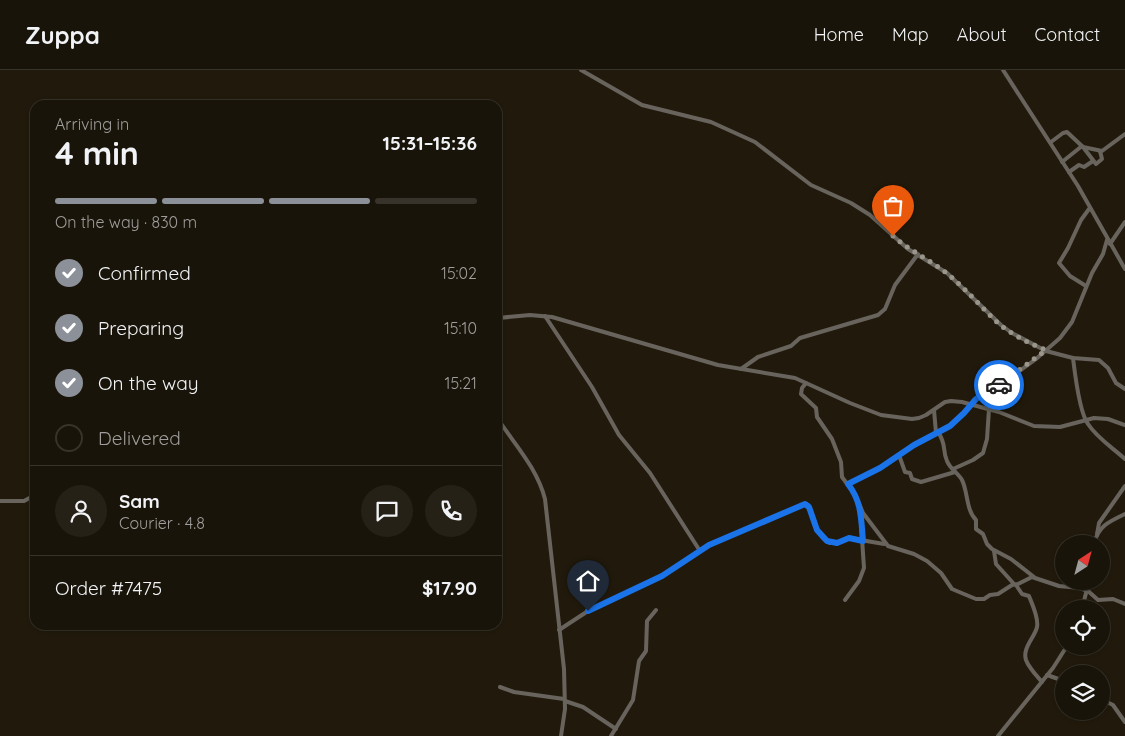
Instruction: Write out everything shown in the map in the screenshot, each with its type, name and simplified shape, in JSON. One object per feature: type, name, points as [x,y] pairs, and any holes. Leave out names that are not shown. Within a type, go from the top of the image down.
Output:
[{"type":"street","points":[[581,70],[642,105],[711,122],[754,142],[811,185],[850,203],[870,215],[904,245],[953,278],[1001,325],[1024,340],[1046,350],[1073,358],[1099,360],[1108,368],[1116,384],[1125,389]]},
{"type":"street","points":[[1003,70],[1051,142],[1125,269]]},
{"type":"street","points":[[1051,142],[1067,132],[1074,137],[1096,164],[1102,160],[1100,151]]},
{"type":"street","points":[[1082,146],[1100,151],[1125,134]]},
{"type":"street","points":[[1062,162],[1082,146]]},
{"type":"street","points":[[1069,172],[1079,165],[1084,167],[1093,161]]},
{"type":"street","points":[[1086,286],[1070,276],[1059,263],[1071,243],[1081,220],[1089,209]]},
{"type":"street","points":[[848,484],[880,468],[955,421],[976,399],[1009,379],[1060,338],[1072,322],[1086,286],[1109,242],[1125,222]]},
{"type":"street","points":[[741,369],[767,353],[791,346],[800,338],[878,315],[885,309],[894,285],[918,254]]},
{"type":"street","points":[[545,316],[592,387],[619,434],[650,472],[700,551]]},
{"type":"street","points":[[502,318],[545,316],[718,365],[795,378],[881,415],[912,419],[926,415],[945,402],[951,401],[989,409],[1034,426],[1060,426],[1100,418],[1125,425]]},
{"type":"street","points":[[1073,358],[1085,420],[1096,434],[1125,459]]},
{"type":"street","points":[[806,383],[802,388],[801,394],[816,408],[819,421],[832,439],[841,462],[842,478],[848,484],[860,506],[886,544],[891,548],[914,554],[927,561],[942,573],[952,589],[970,597],[984,599],[990,595],[1000,593],[1012,585],[1030,578],[1036,578]]},
{"type":"street","points":[[899,455],[906,472],[910,473],[912,479],[917,481],[922,482],[954,471],[983,453],[987,439],[989,409]]},
{"type":"street","points":[[934,410],[937,432],[945,443],[946,459],[963,483],[971,515],[976,520],[976,529],[983,534],[987,544],[994,551],[1011,559],[1036,578],[1059,586],[1079,588],[1087,591],[1098,600],[1113,599],[1125,604]]},
{"type":"street","points":[[502,425],[514,444],[530,463],[543,490],[549,524],[564,669],[565,716],[561,736]]},
{"type":"street","points":[[1097,534],[1099,523],[1125,486]]},
{"type":"street","points":[[0,501],[24,501],[30,498]]},
{"type":"street","points":[[559,630],[588,611],[667,573],[700,551],[806,504],[809,507],[817,530],[827,541],[837,543],[849,538],[886,544]]},
{"type":"street","points":[[845,600],[859,581],[864,564],[860,506]]},
{"type":"street","points":[[1097,534],[1105,524],[1125,514]]},
{"type":"street","points":[[994,551],[996,564],[1022,594],[1029,596],[1036,616],[1037,627],[1026,650],[1025,658],[1042,682]]},
{"type":"street","points":[[1084,600],[1087,591]]},
{"type":"street","points":[[612,736],[633,700],[638,664],[646,651],[647,621],[656,610]]},
{"type":"street","points":[[998,736],[1047,676],[1061,655]]},
{"type":"street","points":[[1047,676],[1055,678]]},
{"type":"street","points":[[500,687],[510,691],[565,700],[583,707],[616,728]]},
{"type":"street","points":[[1110,704],[1125,722]]},
{"type":"way so far","points":[[893,236],[912,252],[931,262],[953,278],[1001,325],[1024,340],[1046,350],[999,385]]},
{"type":"route","points":[[588,611],[662,576],[709,545],[805,504],[809,507],[819,534],[830,543],[837,543],[844,538],[863,541],[860,506],[848,484],[880,468],[914,445],[950,426],[976,399],[999,385]]}]
